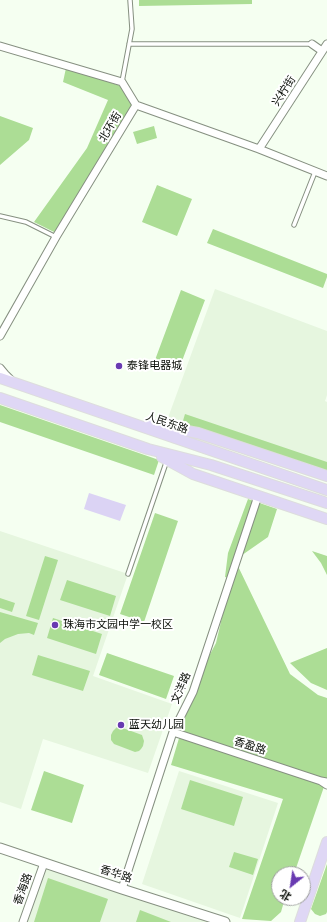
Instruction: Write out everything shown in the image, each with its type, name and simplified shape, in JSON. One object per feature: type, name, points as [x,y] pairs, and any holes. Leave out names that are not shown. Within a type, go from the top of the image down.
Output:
[{"type":"main road","name":"人民东路","points":[[0,378],[327,490]]},
{"type":"main road","points":[[0,398],[148,449],[211,465],[327,503]]},
{"type":"main road","points":[[114,417],[198,433],[327,476]]},
{"type":"main road","points":[[148,449],[193,474],[327,519]]},
{"type":"main road","points":[[304,511],[327,525]]},
{"type":"main road","points":[[300,922],[327,842]]},
{"type":"street","points":[[312,44],[322,51]]},
{"type":"street","name":"兴柠街","points":[[259,149],[327,44]]},
{"type":"street","points":[[0,46],[122,82],[136,105]]},
{"type":"street","name":"北环街","points":[[0,336],[56,237],[136,105],[259,149],[327,176]]},
{"type":"street","points":[[0,368],[14,382]]},
{"type":"street","name":"文洋路","points":[[122,889],[173,732],[193,692],[258,496]]},
{"type":"street","name":"香盈路","points":[[173,732],[325,783]]},
{"type":"street","name":"香华路","points":[[0,848],[225,922]]},
{"type":"street","name":"香海路","points":[[23,922],[44,863]]},
{"type":"lane","points":[[122,82],[132,29],[130,0]]},
{"type":"lane","points":[[129,44],[312,44]]},
{"type":"lane","points":[[294,225],[315,172]]},
{"type":"lane","points":[[0,216],[26,222],[56,237]]},
{"type":"lane","points":[[128,574],[167,459]]},
{"type":"shaded area","points":[[215,289],[327,331],[327,395],[325,401],[327,402],[327,476],[165,426]]},
{"type":"shaded area","points":[[89,493],[126,505],[120,521],[84,509]]},
{"type":"shaded area","name":"珠海市文园中学一校区","points":[[0,531],[128,574],[93,676],[172,704],[148,773],[43,739],[21,809],[0,802]]},
{"type":"shaded area","points":[[179,771],[278,803],[240,918],[142,884]]},
{"type":"shaded area","points":[[44,863],[225,922],[23,922]]},
{"type":"green space","points":[[139,0],[252,0],[252,4],[139,6]]},
{"type":"green space","points":[[66,68],[121,86],[132,105],[56,233],[34,222],[87,148],[108,100],[63,82]]},
{"type":"green space","points":[[0,116],[33,128],[29,140],[0,165]]},
{"type":"green space","points":[[154,126],[157,138],[137,144],[133,132]]},
{"type":"green space","points":[[157,185],[192,199],[177,236],[142,222]]},
{"type":"green space","points":[[213,229],[327,274],[323,288],[207,243]]},
{"type":"green space","points":[[181,290],[205,300],[179,369],[155,360]]},
{"type":"green space","points":[[0,405],[159,460],[154,475],[0,422]]},
{"type":"green space","points":[[185,414],[327,462],[327,472],[182,424]]},
{"type":"green space","points":[[248,499],[277,509],[268,537],[235,560],[290,674],[318,695],[327,698],[327,778],[297,866],[271,866],[271,906],[283,906],[281,912],[271,921],[242,919],[283,799],[171,765],[203,663],[207,660],[216,643],[231,579],[225,577],[228,553]]},
{"type":"green space","points":[[155,513],[178,521],[144,622],[120,614]]},
{"type":"green space","points":[[312,551],[327,556],[327,575],[321,563]]},
{"type":"green space","points":[[45,556],[58,560],[39,620],[26,616]]},
{"type":"green space","points":[[67,580],[116,596],[110,616],[60,600]]},
{"type":"green space","points":[[0,598],[15,603],[12,612],[0,608]]},
{"type":"green space","points":[[0,612],[38,623],[34,635],[29,633],[18,634],[5,639],[0,643]]},
{"type":"green space","points":[[53,618],[102,634],[96,654],[47,638]]},
{"type":"green space","points":[[327,648],[327,690],[311,683],[290,663]]},
{"type":"green space","points":[[107,653],[174,676],[166,699],[99,675]]},
{"type":"green space","points":[[38,655],[90,671],[83,691],[32,675]]},
{"type":"green space","points":[[117,727],[142,735],[144,741],[143,746],[139,751],[135,752],[114,744],[111,740],[111,735]]},
{"type":"green space","points":[[44,771],[84,785],[72,823],[31,810]]},
{"type":"green space","points":[[190,780],[243,797],[234,826],[181,809]]},
{"type":"green space","points":[[234,852],[258,859],[253,875],[229,867]]},
{"type":"green space","points":[[327,864],[327,912],[326,914],[320,916],[315,914],[311,909]]},
{"type":"green space","points":[[48,878],[108,899],[100,922],[34,922]]},
{"type":"green space","points":[[140,910],[171,922],[136,922]]},
{"type":"place","name":"泰锋电器城","points":[[119,366]]},
{"type":"place","name":"珠海市文园中学一校区","points":[[55,625]]},
{"type":"place","name":"蓝天幼儿园","points":[[121,725]]}]
